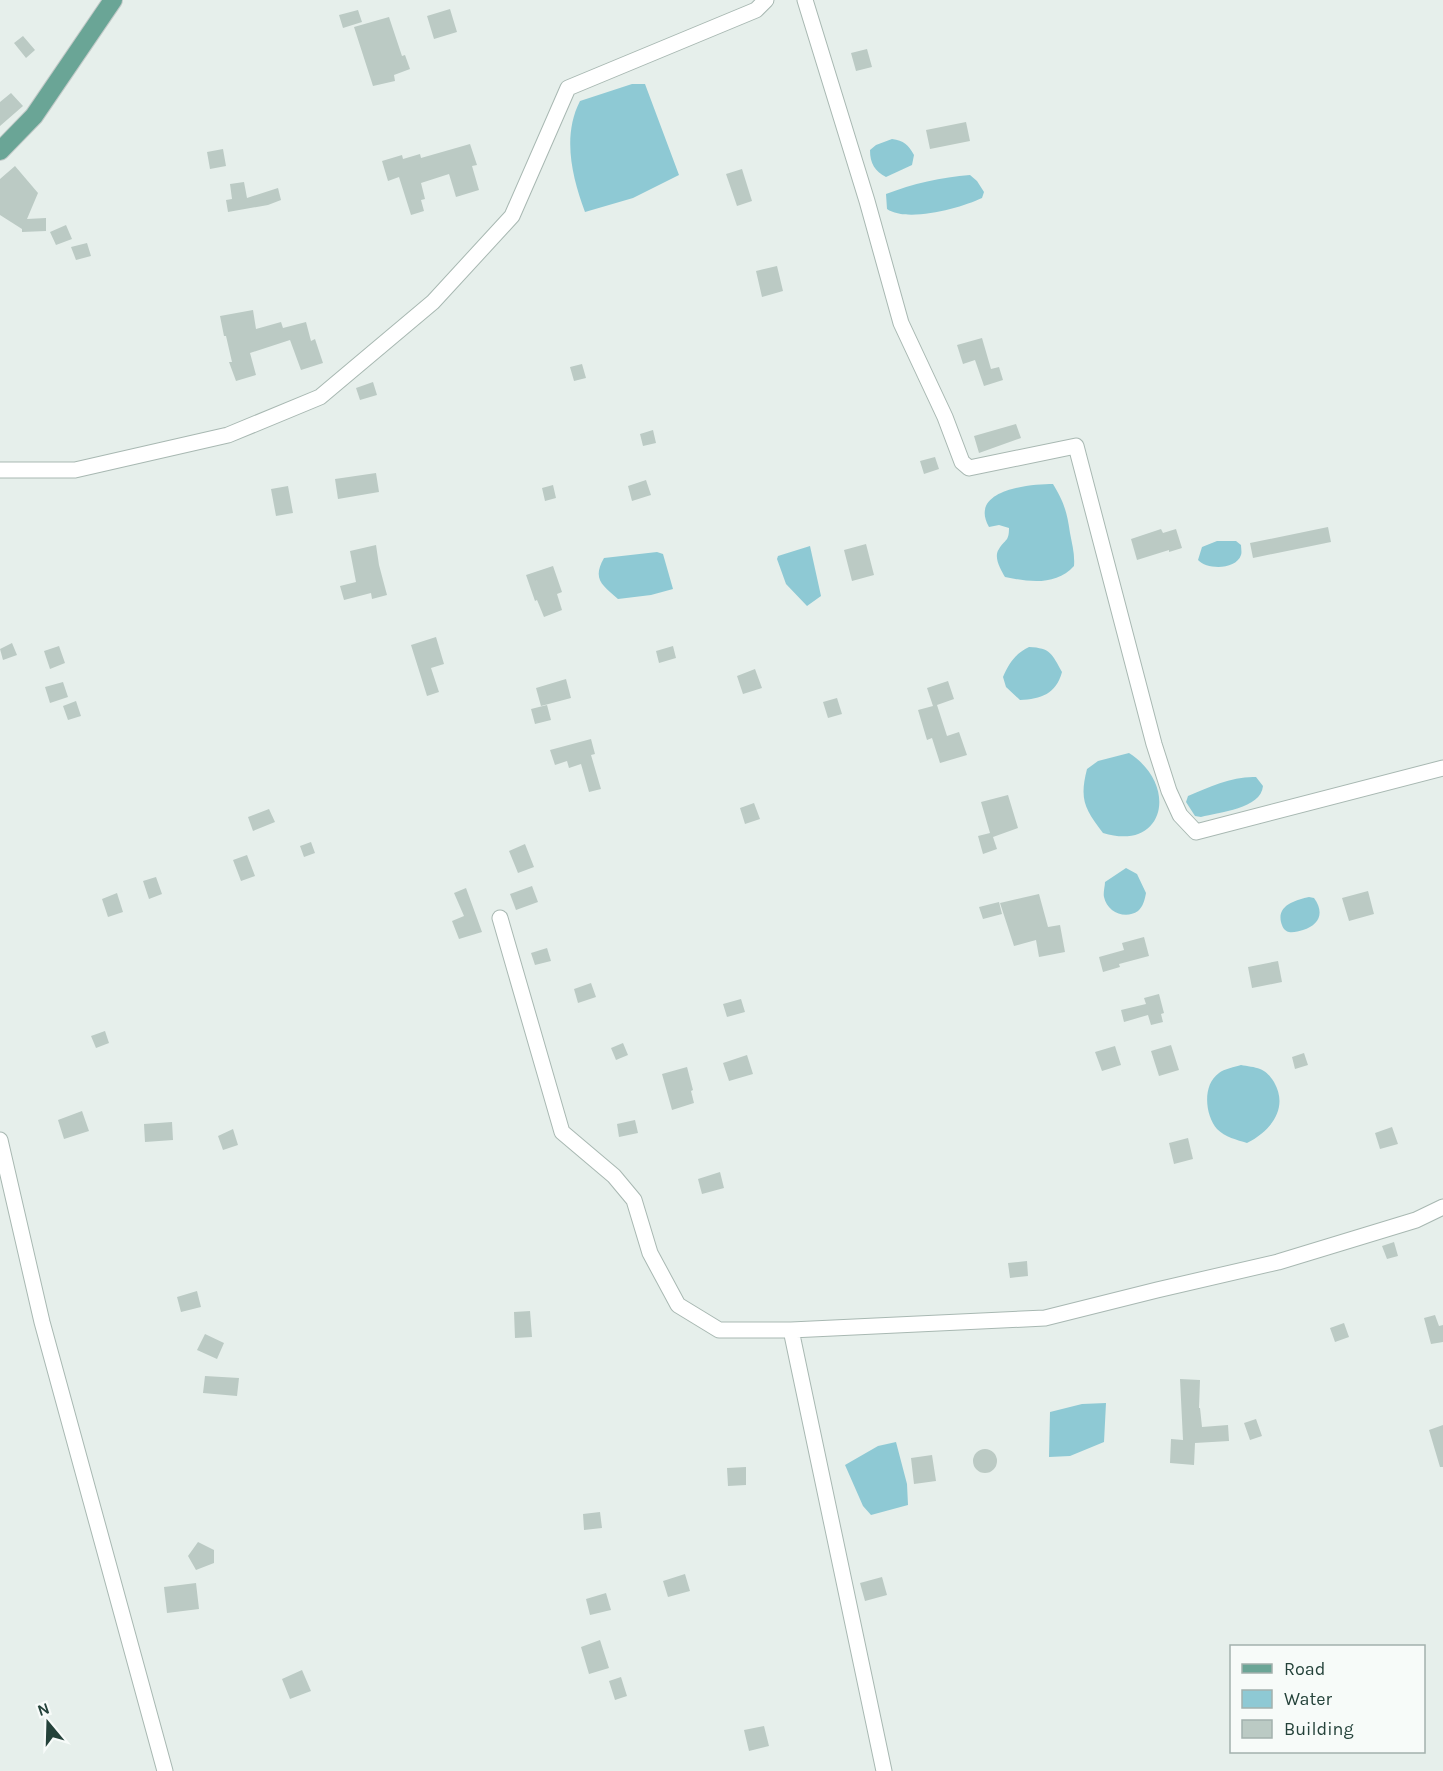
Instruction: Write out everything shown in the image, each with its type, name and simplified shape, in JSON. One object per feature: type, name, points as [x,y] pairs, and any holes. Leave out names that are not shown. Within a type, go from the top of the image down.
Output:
[{"type":"main road","points":[[0,151],[34,116],[113,0]]},
{"type":"street","points":[[0,470],[75,470],[228,435],[320,398],[433,302],[512,216],[568,88],[756,10],[766,0]]},
{"type":"street","points":[[805,0],[867,201],[901,323],[945,417],[962,462],[969,468],[1076,446],[1154,744],[1169,791],[1180,815],[1196,832],[1443,768]]},
{"type":"street","points":[[500,918],[562,1132],[614,1176],[634,1200],[650,1253],[678,1305],[719,1330],[791,1330],[1045,1318],[1278,1262],[1416,1220],[1443,1207]]},
{"type":"street","points":[[0,1140],[42,1322],[165,1771]]},
{"type":"street","points":[[791,1330],[884,1771]]},
{"type":"water","points":[[632,84],[645,84],[679,175],[633,198],[585,212],[576,185],[571,156],[571,128],[575,114],[580,101]]},
{"type":"water","points":[[892,139],[905,144],[914,155],[912,165],[886,177],[874,166],[870,150]]},
{"type":"water","points":[[970,175],[984,192],[982,198],[948,210],[920,214],[907,215],[887,209],[886,194],[949,177]]},
{"type":"water","points":[[1053,484],[1066,513],[1074,566],[1051,580],[1033,581],[1005,577],[998,563],[997,552],[1007,538],[1009,528],[999,525],[989,527],[985,515],[987,505],[994,497],[1004,492],[1017,488]]},
{"type":"water","points":[[1217,541],[1236,541],[1241,545],[1238,560],[1228,566],[1214,567],[1198,560],[1202,547]]},
{"type":"water","points":[[810,546],[821,596],[807,606],[786,584],[777,559],[778,556]]},
{"type":"water","points":[[657,552],[663,554],[673,589],[651,595],[618,599],[600,581],[600,565],[604,558]]},
{"type":"water","points":[[1029,647],[1050,653],[1062,672],[1056,686],[1047,694],[1020,700],[1006,687],[1003,677],[1013,659]]},
{"type":"water","points":[[1129,753],[1145,766],[1155,782],[1159,797],[1158,812],[1152,824],[1140,833],[1124,836],[1103,833],[1085,804],[1084,789],[1087,769],[1098,761]]},
{"type":"water","points":[[1256,777],[1263,786],[1255,800],[1247,805],[1201,817],[1195,816],[1186,802],[1188,796],[1213,786],[1239,778]]},
{"type":"water","points":[[1126,868],[1137,874],[1146,893],[1140,909],[1128,915],[1117,913],[1109,907],[1104,895],[1105,882]]},
{"type":"water","points":[[1309,897],[1314,898],[1317,903],[1319,918],[1309,928],[1286,931],[1281,922],[1282,911],[1289,904]]},
{"type":"water","points":[[1241,1065],[1258,1068],[1268,1074],[1274,1082],[1279,1101],[1275,1118],[1270,1125],[1247,1143],[1227,1136],[1217,1129],[1210,1116],[1207,1100],[1214,1078],[1224,1070]]},
{"type":"water","points":[[1106,1403],[1104,1442],[1070,1456],[1049,1457],[1050,1412],[1082,1404]]},
{"type":"water","points":[[896,1442],[907,1484],[908,1505],[871,1515],[863,1506],[845,1465],[878,1446]]},
{"type":"building","points":[[450,9],[457,32],[434,39],[427,16]]},
{"type":"building","points":[[358,10],[362,22],[343,28],[339,15]]},
{"type":"building","points":[[389,17],[402,56],[405,55],[410,69],[394,75],[395,81],[373,86],[354,27]]},
{"type":"building","points":[[23,36],[35,50],[26,58],[14,43]]},
{"type":"building","points":[[867,49],[872,67],[856,71],[851,53]]},
{"type":"building","points":[[11,93],[23,106],[0,126],[0,102]]},
{"type":"building","points":[[966,122],[970,141],[930,149],[926,130]]},
{"type":"building","points":[[470,144],[477,165],[472,166],[479,190],[456,197],[449,174],[421,183],[425,199],[421,200],[424,211],[411,215],[399,177],[388,181],[382,161],[402,155],[403,159],[420,154],[421,158]]},
{"type":"building","points":[[223,149],[226,166],[210,169],[207,152]]},
{"type":"building","points":[[15,166],[38,193],[27,219],[46,218],[46,231],[22,232],[22,229],[0,215],[0,179]]},
{"type":"building","points":[[742,169],[752,201],[737,206],[726,174]]},
{"type":"building","points":[[244,182],[247,198],[278,188],[281,200],[268,205],[228,212],[226,200],[232,199],[230,184]]},
{"type":"building","points":[[66,225],[72,239],[56,245],[50,232]]},
{"type":"building","points":[[87,243],[91,256],[76,260],[71,247]]},
{"type":"building","points":[[777,266],[783,291],[762,297],[756,271]]},
{"type":"building","points":[[253,310],[256,329],[281,322],[283,328],[306,322],[311,341],[315,339],[323,363],[301,370],[290,340],[250,353],[256,375],[236,381],[229,362],[232,362],[220,316]]},
{"type":"building","points":[[982,338],[991,369],[999,367],[1003,380],[984,386],[975,360],[963,364],[957,345]]},
{"type":"building","points":[[582,364],[586,378],[574,381],[570,367]]},
{"type":"building","points":[[373,382],[377,395],[360,400],[356,388]]},
{"type":"building","points":[[1016,424],[1021,438],[979,453],[974,436]]},
{"type":"building","points":[[653,430],[656,443],[643,446],[640,434]]},
{"type":"building","points":[[935,457],[939,469],[924,474],[920,461]]},
{"type":"building","points":[[376,473],[379,492],[338,499],[335,479]]},
{"type":"building","points":[[646,480],[651,495],[632,501],[628,486]]},
{"type":"building","points":[[553,485],[556,498],[545,501],[542,488]]},
{"type":"building","points":[[288,486],[293,513],[276,516],[271,489]]},
{"type":"building","points":[[1328,527],[1331,542],[1253,558],[1250,543]]},
{"type":"building","points":[[1161,529],[1163,533],[1176,529],[1182,548],[1137,560],[1131,539]]},
{"type":"building","points":[[866,544],[874,575],[852,581],[844,550]]},
{"type":"building","points":[[376,545],[387,595],[372,599],[371,593],[344,600],[340,586],[356,582],[350,551]]},
{"type":"building","points":[[553,566],[562,592],[557,594],[562,610],[544,617],[537,600],[535,601],[526,575]]},
{"type":"building","points":[[436,637],[444,664],[431,668],[439,692],[427,696],[411,645]]},
{"type":"building","points":[[12,643],[17,655],[3,660],[0,649]]},
{"type":"building","points":[[59,646],[65,663],[50,669],[44,651]]},
{"type":"building","points":[[673,646],[676,658],[659,663],[656,651]]},
{"type":"building","points":[[755,669],[762,688],[743,694],[737,676]]},
{"type":"building","points":[[566,679],[571,698],[541,706],[536,688]]},
{"type":"building","points":[[948,681],[954,699],[937,705],[947,736],[959,732],[967,755],[940,763],[932,738],[927,740],[918,710],[933,706],[927,688]]},
{"type":"building","points":[[63,682],[68,697],[50,703],[45,687]]},
{"type":"building","points":[[837,698],[842,714],[828,718],[823,702]]},
{"type":"building","points":[[76,701],[81,716],[68,720],[63,706]]},
{"type":"building","points":[[547,705],[551,720],[535,724],[531,709]]},
{"type":"building","points":[[591,739],[595,754],[591,755],[601,789],[589,792],[581,764],[569,768],[567,761],[555,765],[550,750]]},
{"type":"building","points":[[1008,795],[1018,828],[993,837],[997,849],[983,854],[978,836],[990,833],[981,802]]},
{"type":"building","points":[[754,803],[760,819],[745,824],[740,808]]},
{"type":"building","points":[[269,809],[275,822],[253,831],[248,817]]},
{"type":"building","points":[[311,842],[315,853],[304,857],[300,846]]},
{"type":"building","points":[[525,844],[534,867],[518,873],[509,851]]},
{"type":"building","points":[[247,855],[255,876],[241,881],[233,860]]},
{"type":"building","points":[[156,877],[162,894],[149,899],[143,881]]},
{"type":"building","points":[[532,886],[538,902],[516,910],[510,894]]},
{"type":"building","points":[[466,888],[482,932],[459,939],[452,921],[464,916],[454,893]]},
{"type":"building","points":[[1368,891],[1374,914],[1349,921],[1342,898]]},
{"type":"building","points":[[117,893],[123,912],[108,917],[102,899]]},
{"type":"building","points":[[1039,894],[1048,927],[1060,925],[1065,952],[1039,957],[1036,940],[1014,946],[1000,903]]},
{"type":"building","points":[[999,902],[1002,914],[983,919],[979,907]]},
{"type":"building","points":[[1144,937],[1149,956],[1119,964],[1120,967],[1103,972],[1099,957],[1124,950],[1122,943]]},
{"type":"building","points":[[547,948],[551,961],[535,965],[531,953]]},
{"type":"building","points":[[1278,961],[1282,982],[1252,988],[1248,967]]},
{"type":"building","points":[[591,983],[596,997],[578,1003],[574,989]]},
{"type":"building","points":[[1159,994],[1164,1013],[1161,1014],[1163,1022],[1151,1025],[1148,1015],[1124,1022],[1121,1010],[1146,1004],[1144,998]]},
{"type":"building","points":[[741,999],[745,1012],[727,1017],[723,1004]]},
{"type":"building","points":[[105,1031],[109,1043],[96,1048],[91,1036]]},
{"type":"building","points":[[623,1043],[628,1055],[616,1060],[611,1048]]},
{"type":"building","points":[[1171,1045],[1179,1070],[1159,1076],[1151,1051]]},
{"type":"building","points":[[1115,1046],[1121,1065],[1102,1071],[1095,1052]]},
{"type":"building","points":[[1304,1053],[1308,1065],[1295,1069],[1292,1057]]},
{"type":"building","points":[[747,1055],[753,1074],[729,1081],[723,1063]]},
{"type":"building","points":[[687,1067],[694,1103],[672,1110],[662,1074]]},
{"type":"building","points":[[82,1111],[89,1131],[64,1139],[58,1120]]},
{"type":"building","points":[[635,1120],[638,1133],[619,1137],[617,1124]]},
{"type":"building","points":[[172,1122],[173,1140],[145,1142],[144,1124]]},
{"type":"building","points":[[1392,1127],[1398,1144],[1380,1149],[1375,1133]]},
{"type":"building","points":[[233,1129],[238,1145],[223,1150],[218,1136]]},
{"type":"building","points":[[1188,1138],[1193,1159],[1174,1164],[1169,1143]]},
{"type":"building","points":[[720,1172],[724,1188],[702,1194],[698,1179]]},
{"type":"building","points":[[1394,1242],[1398,1256],[1387,1259],[1382,1246]]},
{"type":"building","points":[[1027,1261],[1028,1276],[1010,1278],[1008,1263]]},
{"type":"building","points":[[197,1291],[201,1307],[181,1312],[177,1297]]},
{"type":"building","points":[[530,1311],[532,1337],[515,1338],[514,1312]]},
{"type":"building","points":[[1435,1315],[1439,1326],[1443,1325],[1443,1342],[1431,1344],[1424,1318]]},
{"type":"building","points":[[1344,1323],[1349,1337],[1335,1342],[1330,1328]]},
{"type":"building","points":[[205,1334],[224,1343],[217,1359],[197,1350]]},
{"type":"building","points":[[205,1376],[239,1378],[237,1396],[203,1393]]},
{"type":"building","points":[[1180,1379],[1200,1380],[1199,1408],[1202,1427],[1228,1425],[1229,1441],[1195,1443],[1194,1465],[1170,1463],[1171,1439],[1183,1440]]},
{"type":"building","points":[[1256,1419],[1262,1436],[1250,1440],[1244,1423]]},
{"type":"building","points":[[1443,1425],[1443,1467],[1440,1467],[1429,1430]]},
{"type":"building","points":[[985,1449],[993,1453],[997,1461],[993,1469],[985,1473],[977,1469],[973,1461],[977,1453]]},
{"type":"building","points":[[932,1455],[936,1481],[914,1484],[911,1458]]},
{"type":"building","points":[[746,1467],[746,1485],[728,1486],[727,1468]]},
{"type":"building","points":[[600,1512],[602,1528],[584,1530],[583,1514]]},
{"type":"building","points":[[198,1542],[214,1550],[214,1563],[196,1570],[188,1556]]},
{"type":"building","points":[[685,1574],[690,1591],[668,1597],[663,1581]]},
{"type":"building","points":[[882,1577],[887,1595],[865,1601],[860,1583]]},
{"type":"building","points":[[196,1583],[199,1609],[167,1613],[164,1587]]},
{"type":"building","points":[[606,1593],[611,1610],[590,1615],[586,1599]]},
{"type":"building","points":[[600,1640],[609,1668],[589,1674],[581,1647]]},
{"type":"building","points":[[302,1670],[311,1691],[290,1699],[282,1679]]},
{"type":"building","points":[[621,1677],[627,1696],[615,1700],[609,1681]]},
{"type":"building","points":[[764,1726],[769,1746],[749,1751],[744,1730]]}]
